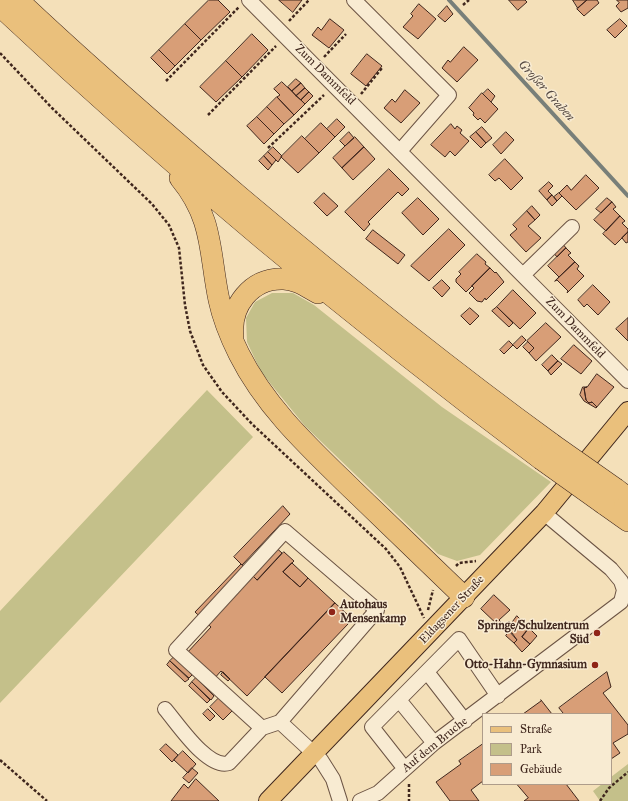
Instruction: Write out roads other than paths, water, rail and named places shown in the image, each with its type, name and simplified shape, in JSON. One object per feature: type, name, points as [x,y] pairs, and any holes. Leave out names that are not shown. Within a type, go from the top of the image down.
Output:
[{"type":"highway","points":[[18,0],[165,133],[340,282],[488,398],[547,451]]},
{"type":"highway","points":[[0,6],[153,146],[352,312],[477,411],[547,451],[616,497],[628,521]]},
{"type":"highway","points":[[153,146],[186,185],[197,202],[210,238],[219,299],[225,325],[253,380],[301,439],[464,597]]},
{"type":"highway","points":[[239,353],[233,339],[232,324],[235,309],[243,296],[255,286],[268,280],[284,279],[299,282],[352,312]]},
{"type":"main road","name":"Eldagsener Straße","points":[[268,801],[544,513],[628,411]]},
{"type":"street","points":[[354,0],[449,95],[400,151]]},
{"type":"street","name":"Zum Dammfeld","points":[[246,2],[400,151],[628,381]]},
{"type":"street","points":[[523,275],[572,227]]},
{"type":"street","name":"Auf dem Bruche","points":[[360,801],[378,793],[434,743],[613,610],[620,602],[623,595],[621,581],[611,569],[544,513]]},
{"type":"street","points":[[165,709],[206,757],[223,765],[229,763],[262,728],[280,722],[377,610],[285,531],[176,650],[262,728]]},
{"type":"street","points":[[405,769],[372,727],[459,639],[498,696]]},
{"type":"street","points":[[427,672],[464,721]]},
{"type":"street","points":[[399,700],[434,743]]},
{"type":"street","points":[[280,722],[314,753],[333,779],[340,801]]},
{"type":"waterway","name":"Großer Graben","points":[[449,0],[628,196]]},
{"type":"place","name":"Autohaus Mensenkamp","points":[[332,612]]},
{"type":"place","name":"Springe/Schulzentrum Süd","points":[[597,633]]},
{"type":"place","name":"Otto-Hahn-Gymnasium","points":[[595,665]]}]
